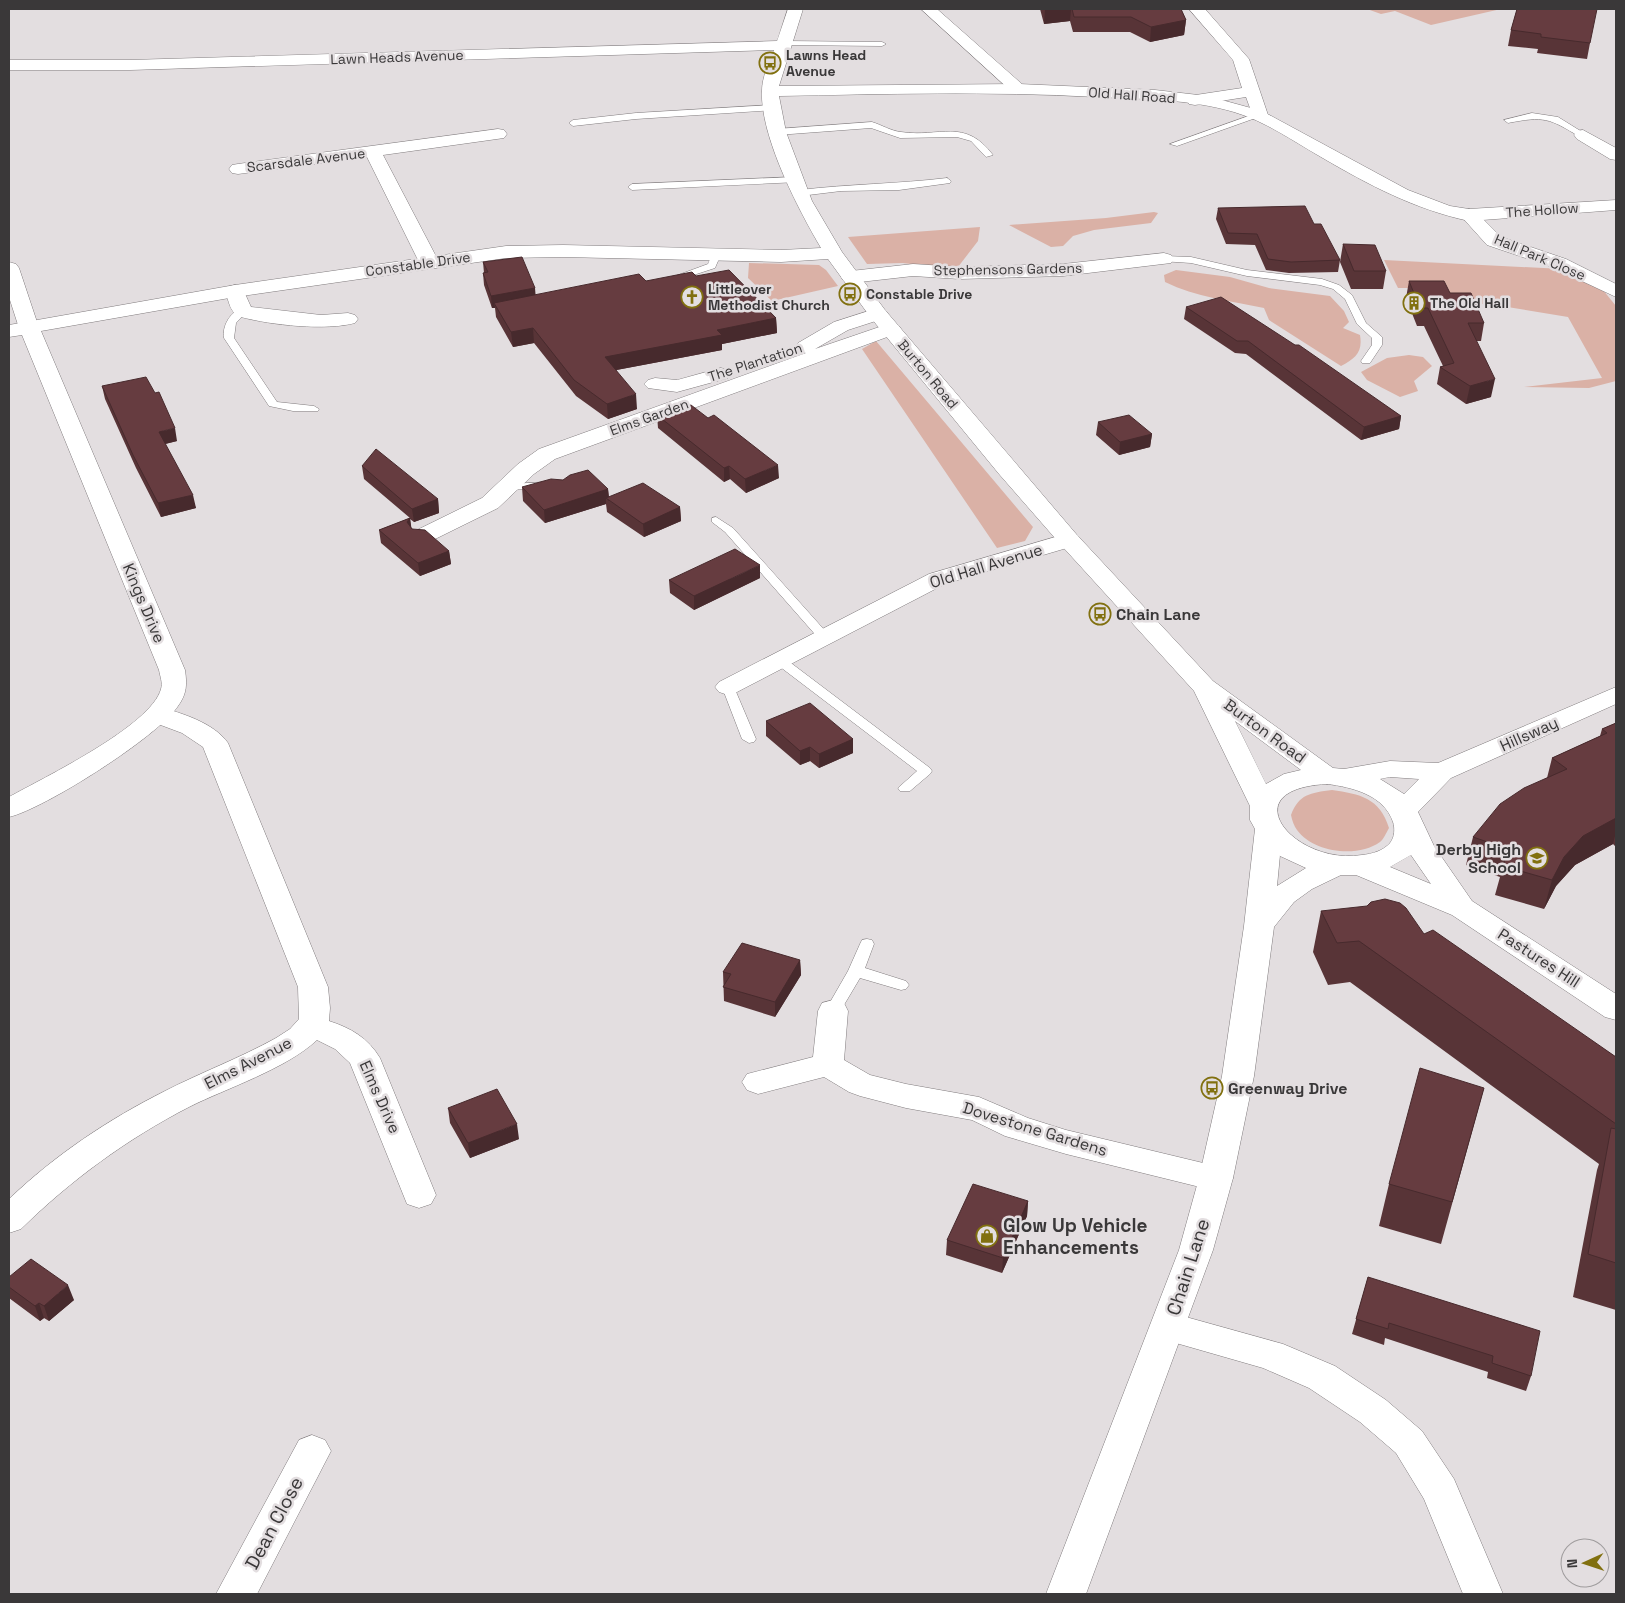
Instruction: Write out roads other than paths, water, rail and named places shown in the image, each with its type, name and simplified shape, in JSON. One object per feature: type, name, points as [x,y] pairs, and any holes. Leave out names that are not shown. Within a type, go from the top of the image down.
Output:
[{"type":"street","name":"Burton Road","points":[[795,9],[772,79],[771,100],[777,132],[798,186],[833,253],[885,322],[1069,540],[1204,686],[1335,776]]},
{"type":"street","points":[[928,9],[1016,88]]},
{"type":"street","points":[[1197,9],[1241,59],[1260,116]]},
{"type":"street","name":"Lawn Heads Avenue","points":[[9,65],[122,65],[785,44]]},
{"type":"street","name":"Old Hall Road","points":[[771,100],[939,86],[1143,94],[1228,105],[1260,116],[1423,205],[1469,215]]},
{"type":"street","points":[[1195,100],[1252,91]]},
{"type":"street","name":"Scarsdale Avenue","points":[[238,169],[498,134]]},
{"type":"street","points":[[1583,135],[1616,155]]},
{"type":"street","name":"Scarsdale Avenue","points":[[373,152],[429,262]]},
{"type":"street","name":"The Hollow","points":[[1469,215],[1616,205]]},
{"type":"street","name":"Hall Park Close","points":[[1469,215],[1494,241],[1559,262],[1616,291]]},
{"type":"street","name":"Constable Drive","points":[[19,330],[235,290],[429,262],[521,251],[781,256],[833,253]]},
{"type":"street","name":"Stephensons Gardens","points":[[851,277],[913,270],[960,273],[1027,272],[1104,267],[1164,259]]},
{"type":"street","name":"Kings Drive","points":[[9,268],[19,330],[172,670],[175,690],[159,715],[130,739],[9,808]]},
{"type":"street","points":[[235,290],[242,311],[321,321],[354,318]]},
{"type":"street","name":"The Plantation","points":[[656,384],[678,386],[802,348],[841,326],[885,322]]},
{"type":"street","name":"Elms Garden","points":[[423,536],[490,503],[506,487],[547,454],[885,322]]},
{"type":"street","name":"Old Hall Avenue","points":[[728,686],[937,578],[1069,540]]},
{"type":"street","name":"Burton Road","points":[[1204,686],[1266,818]]},
{"type":"street","name":"Hillsway","points":[[1335,776],[1390,770],[1441,772],[1616,695]]},
{"type":"street","name":"Elms Avenue","points":[[9,1220],[44,1187],[119,1132],[176,1099],[290,1043],[310,1028],[315,1010],[313,987],[215,743],[191,727],[159,715]]},
{"type":"street","name":"Hillsway","points":[[1406,820],[1441,772]]},
{"type":"street","points":[[1311,776],[1335,776],[1364,782],[1388,795],[1406,820],[1404,846],[1387,859],[1349,866],[1315,862],[1296,854],[1280,843],[1266,818],[1272,792],[1288,781],[1311,776]]},
{"type":"street","name":"Chain Lane","points":[[1066,1594],[1196,1250],[1216,1178],[1238,1076],[1259,926],[1266,818]]},
{"type":"street","name":"Pastures Hill","points":[[1406,820],[1462,908]]},
{"type":"street","name":"Chain Lane","points":[[1259,926],[1273,904],[1287,891],[1317,874],[1349,866]]},
{"type":"street","name":"Pastures Hill","points":[[1349,866],[1462,908],[1616,1009]]},
{"type":"street","points":[[758,1082],[828,1065],[829,1037],[833,1011]]},
{"type":"street","name":"Elms Drive","points":[[310,1028],[334,1034],[351,1042],[364,1058],[420,1195]]},
{"type":"street","name":"Dovestone Gardens","points":[[828,1065],[860,1084],[906,1096],[979,1109],[1017,1127],[1066,1142],[1216,1178]]},
{"type":"street","points":[[1168,1327],[1270,1355],[1322,1377],[1373,1410],[1409,1442],[1440,1490],[1483,1594]]},
{"type":"street","name":"Dean Close","points":[[236,1594],[312,1451]]},
{"type":"lane","points":[[785,44],[882,44]]},
{"type":"lane","points":[[573,123],[771,100]]},
{"type":"lane","points":[[1508,120],[1540,114],[1550,116],[1583,135]]},
{"type":"lane","points":[[1174,144],[1260,116]]},
{"type":"lane","points":[[777,132],[872,126],[900,135],[956,134],[979,142],[989,155]]},
{"type":"lane","points":[[632,187],[899,187],[947,181]]},
{"type":"lane","points":[[669,279],[689,275],[712,266],[716,254]]},
{"type":"lane","points":[[1164,259],[1190,260],[1247,273],[1322,282],[1336,287],[1349,297],[1362,324],[1377,337],[1377,345],[1366,362]]},
{"type":"lane","points":[[242,311],[232,319],[227,330],[229,338],[266,396],[279,407],[314,409]]},
{"type":"lane","points":[[506,487],[544,484],[563,490]]},
{"type":"lane","points":[[716,520],[728,530],[824,637]]},
{"type":"lane","points":[[779,660],[925,772],[905,788]]},
{"type":"lane","points":[[728,686],[749,739]]},
{"type":"lane","points":[[833,1011],[856,971],[867,944]]},
{"type":"lane","points":[[856,971],[901,985]]},
{"type":"place","name":"Lawns Head Avenue","points":[[770,63]]},
{"type":"place","name":"Constable Drive","points":[[850,294]]},
{"type":"place","name":"Littleover Methodist Church","points":[[692,297]]},
{"type":"place","name":"The Old Hall","points":[[1414,303]]},
{"type":"place","name":"Chain Lane","points":[[1100,614]]},
{"type":"place","name":"Derby High School","points":[[1537,858]]},
{"type":"place","name":"Greenway Drive","points":[[1212,1088]]},
{"type":"place","name":"Glow Up Vehicle Enhancements","points":[[987,1236]]}]
